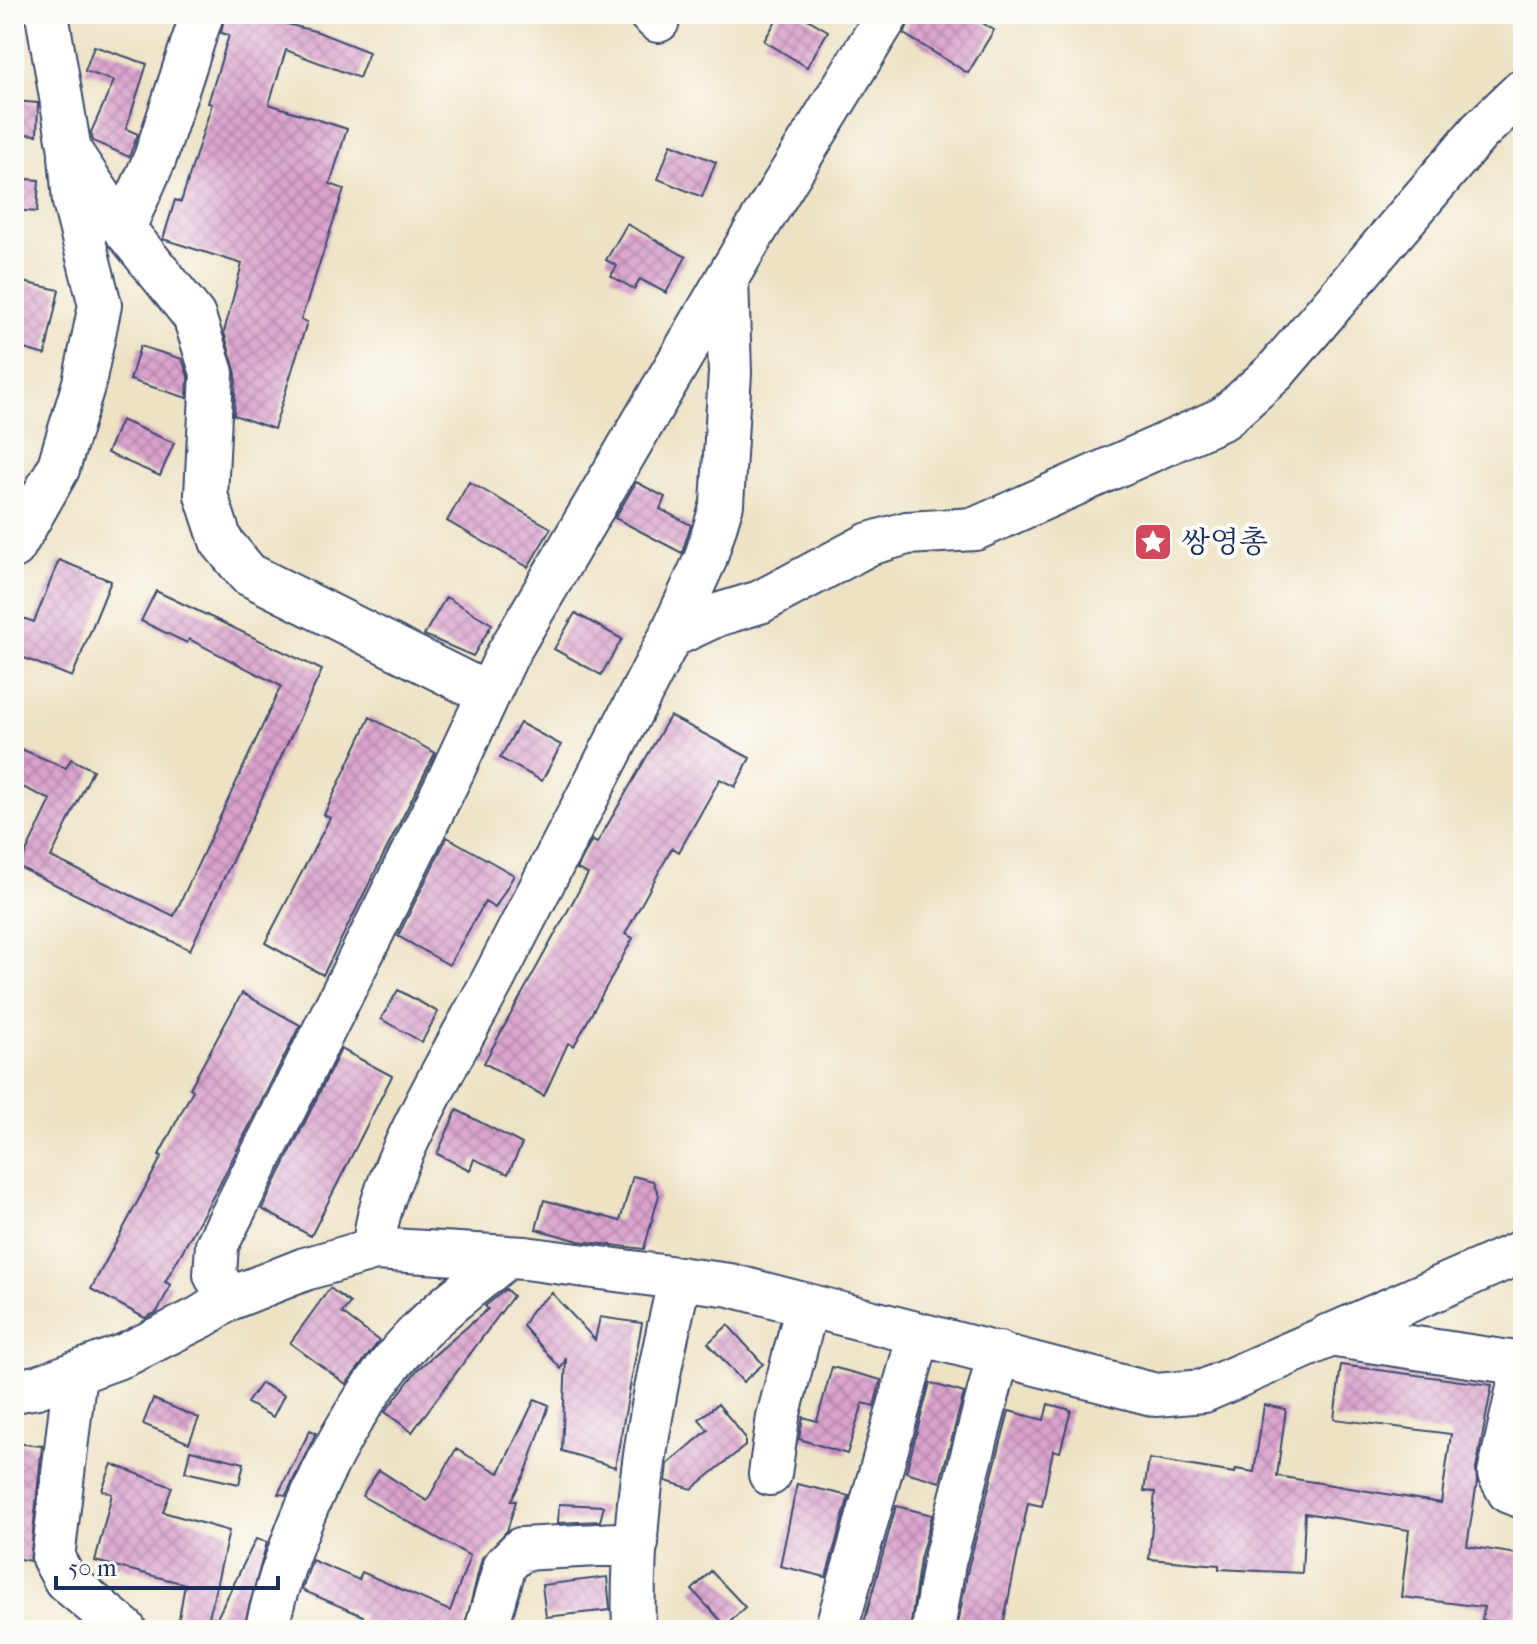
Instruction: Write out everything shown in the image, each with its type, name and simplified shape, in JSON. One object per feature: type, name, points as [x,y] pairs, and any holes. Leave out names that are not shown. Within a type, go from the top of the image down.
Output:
[{"type":"street","points":[[14,547],[58,469],[84,383],[100,305],[74,202],[70,151],[47,14]]},
{"type":"street","points":[[124,228],[155,158],[202,14]]},
{"type":"street","points":[[229,1299],[215,1275],[217,1245],[455,765],[486,693],[727,278],[888,14]]},
{"type":"street","points":[[670,637],[717,615],[760,602],[869,544],[907,533],[975,529],[1224,418],[1275,372],[1479,132],[1523,90]]},
{"type":"street","points":[[70,151],[124,228],[194,316],[212,373],[206,495],[221,541],[248,574],[486,693]]},
{"type":"street","points":[[375,1249],[373,1231],[378,1209],[425,1108],[670,637],[705,560],[722,504],[730,373],[727,278]]},
{"type":"street","points":[[14,1391],[125,1355],[201,1317],[229,1299],[305,1269],[375,1249],[507,1257],[730,1285],[1156,1395],[1204,1391],[1523,1251]]},
{"type":"street","points":[[266,1630],[280,1573],[360,1404],[415,1335],[507,1257]]},
{"type":"street","points":[[634,1630],[637,1543],[660,1363],[680,1278]]},
{"type":"street","points":[[770,1474],[778,1417],[807,1306]]},
{"type":"street","points":[[836,1630],[919,1335]]},
{"type":"street","points":[[1329,1335],[1523,1364],[1499,1474],[1509,1492],[1523,1497]]},
{"type":"street","points":[[933,1630],[944,1563],[999,1353]]},
{"type":"street","points":[[75,1373],[53,1558],[65,1580],[125,1630]]},
{"type":"street","points":[[487,1627],[505,1565],[521,1549],[637,1543]]},
{"type":"building","points":[[225,14],[248,14],[318,32],[369,52],[359,78],[286,50],[269,104],[347,129],[330,184],[344,189],[301,320],[307,322],[274,429],[234,415],[236,374],[224,332],[242,264],[163,239],[175,200],[181,202],[212,104],[208,103],[229,35],[221,33]]},
{"type":"building","points":[[780,14],[799,14],[828,31],[807,67],[764,41]]},
{"type":"building","points":[[912,14],[967,14],[994,30],[968,73],[904,34]]},
{"type":"building","points":[[94,46],[147,64],[126,129],[138,134],[129,157],[93,141],[91,132],[114,81],[85,71]]},
{"type":"building","points":[[14,101],[38,103],[37,135],[14,133]]},
{"type":"building","points":[[671,144],[716,162],[702,197],[658,179]]},
{"type":"building","points":[[14,178],[39,180],[37,212],[14,210]]},
{"type":"building","points":[[627,224],[686,257],[666,293],[640,279],[634,289],[611,276],[617,266],[606,260]]},
{"type":"building","points":[[14,280],[59,290],[45,355],[14,346]]},
{"type":"building","points":[[140,346],[182,359],[188,376],[187,398],[130,380]]},
{"type":"building","points":[[121,420],[174,443],[160,476],[107,453]]},
{"type":"building","points":[[469,482],[551,528],[528,567],[447,521]]},
{"type":"building","points":[[636,482],[665,497],[660,509],[691,525],[682,553],[615,518]]},
{"type":"building","points":[[59,560],[111,581],[72,677],[14,654],[14,642],[23,618],[34,622]]},
{"type":"building","points":[[156,591],[322,670],[190,950],[19,867],[51,800],[14,783],[14,746],[66,768],[71,759],[93,770],[51,857],[174,916],[281,686],[189,639],[187,643],[141,621]]},
{"type":"building","points":[[446,597],[492,624],[473,656],[424,635]]},
{"type":"building","points":[[575,613],[622,639],[601,675],[554,649]]},
{"type":"building","points":[[670,716],[750,758],[735,787],[720,779],[679,852],[672,848],[625,934],[633,938],[574,1046],[568,1043],[544,1096],[484,1063],[588,874],[577,869],[592,840],[597,843]]},
{"type":"building","points":[[370,717],[435,753],[323,975],[265,943],[330,818],[324,815]]},
{"type":"building","points":[[520,723],[561,745],[542,781],[500,758]]},
{"type":"building","points":[[447,837],[514,875],[495,908],[485,902],[449,965],[398,936]]},
{"type":"building","points":[[398,990],[438,1012],[422,1042],[381,1019]]},
{"type":"building","points":[[242,993],[300,1025],[219,1186],[165,1282],[171,1285],[157,1312],[145,1318],[91,1289],[162,1156],[159,1155],[193,1090],[190,1088]]},
{"type":"building","points":[[341,1049],[392,1076],[311,1236],[262,1209]]},
{"type":"building","points":[[457,1110],[522,1144],[508,1174],[474,1159],[470,1170],[437,1154]]},
{"type":"building","points":[[633,1176],[653,1181],[659,1195],[644,1249],[579,1241],[536,1229],[544,1200],[620,1221]]},
{"type":"building","points":[[330,1288],[350,1303],[342,1313],[379,1341],[346,1384],[290,1343]]},
{"type":"building","points":[[506,1289],[513,1296],[412,1432],[385,1412],[418,1369],[488,1309],[485,1306]]},
{"type":"building","points":[[552,1293],[595,1340],[600,1317],[642,1323],[615,1467],[562,1451],[566,1358],[561,1369],[523,1326],[532,1310]]},
{"type":"building","points":[[728,1325],[763,1364],[743,1382],[708,1343]]},
{"type":"building","points":[[1341,1365],[1492,1385],[1476,1469],[1477,1482],[1467,1546],[1523,1555],[1523,1594],[1518,1593],[1513,1625],[1482,1620],[1484,1607],[1401,1597],[1409,1530],[1305,1513],[1302,1573],[1219,1569],[1219,1565],[1149,1559],[1155,1492],[1144,1491],[1149,1459],[1235,1473],[1236,1469],[1254,1472],[1264,1405],[1286,1409],[1277,1476],[1441,1503],[1451,1434],[1334,1419]]},
{"type":"building","points":[[832,1367],[881,1380],[874,1406],[863,1403],[847,1454],[799,1439],[803,1417],[817,1421]]},
{"type":"building","points":[[261,1383],[284,1395],[273,1417],[247,1403]]},
{"type":"building","points":[[930,1383],[964,1393],[940,1482],[906,1472]]},
{"type":"building","points":[[153,1399],[199,1418],[189,1443],[143,1424]]},
{"type":"building","points":[[535,1399],[549,1405],[527,1469],[511,1501],[516,1501],[507,1531],[482,1558],[464,1630],[357,1630],[363,1616],[302,1590],[312,1560],[359,1580],[362,1572],[450,1611],[470,1556],[362,1496],[379,1470],[427,1501],[456,1449],[499,1473]]},
{"type":"building","points":[[718,1404],[745,1437],[745,1446],[692,1489],[666,1481],[668,1464],[708,1430],[699,1419]]},
{"type":"building","points":[[1048,1404],[1071,1410],[1060,1452],[1053,1450],[1042,1506],[1028,1503],[1002,1630],[957,1630],[968,1568],[1009,1411],[1044,1420]]},
{"type":"building","points":[[310,1430],[316,1433],[286,1495],[278,1494]]},
{"type":"building","points":[[14,1443],[42,1446],[30,1561],[14,1558]]},
{"type":"building","points":[[190,1450],[244,1463],[239,1484],[185,1472]]},
{"type":"building","points":[[112,1464],[172,1487],[163,1512],[229,1531],[206,1630],[177,1630],[185,1584],[95,1561],[112,1494],[102,1490]]},
{"type":"building","points":[[797,1484],[849,1496],[826,1577],[780,1566]]},
{"type":"building","points":[[559,1504],[604,1506],[600,1521],[558,1523]]},
{"type":"building","points":[[896,1506],[932,1515],[920,1559],[910,1630],[862,1630]]},
{"type":"building","points":[[256,1539],[267,1542],[243,1630],[211,1630]]},
{"type":"building","points":[[711,1571],[745,1607],[726,1626],[692,1590]]},
{"type":"building","points":[[607,1577],[610,1610],[546,1617],[542,1585]]},
{"type":"place","name":"쌍영총","points":[[1153,542]]}]
